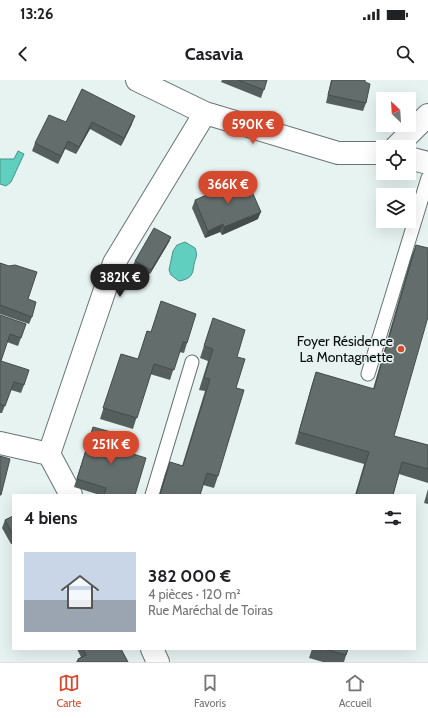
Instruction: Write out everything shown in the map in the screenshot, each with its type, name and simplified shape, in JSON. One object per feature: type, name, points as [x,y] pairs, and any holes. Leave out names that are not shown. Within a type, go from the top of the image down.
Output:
[{"type":"street","points":[[137,80],[205,114],[338,153],[376,153]]},
{"type":"street","points":[[70,494],[49,454],[114,263],[205,114]]},
{"type":"street","points":[[403,140],[428,115]]},
{"type":"street","points":[[416,160],[428,163]]},
{"type":"street","points":[[0,443],[49,454]]},
{"type":"street","points":[[152,650],[158,662]]},
{"type":"lane","points":[[368,374],[428,178]]},
{"type":"lane","points":[[152,494],[192,362]]},
{"type":"shaded area","points":[[18,151],[24,154],[11,182],[6,186],[0,184],[0,159],[14,159]]},
{"type":"shaded area","points":[[185,242],[195,248],[196,256],[191,276],[179,281],[171,275],[169,270],[173,251],[177,245]]},
{"type":"building","points":[[238,80],[267,80],[264,90]]},
{"type":"building","points":[[332,80],[365,80],[365,82],[370,84],[366,103],[328,95]]},
{"type":"building","points":[[82,89],[135,116],[124,138],[92,122],[79,147],[68,141],[61,156],[35,143],[49,115],[66,122]]},
{"type":"building","points":[[246,178],[261,212],[224,227],[223,224],[208,231],[195,200]]},
{"type":"building","points":[[154,228],[171,237],[151,270],[135,261]]},
{"type":"building","name":"Foyer Résidence La Montagnette","points":[[416,245],[428,248],[428,317],[394,436],[428,445],[428,469],[402,462],[393,494],[356,494],[369,452],[299,432],[316,372],[374,389]]},
{"type":"building","points":[[0,263],[9,266],[15,265],[37,272],[28,299],[36,302],[32,317],[0,305]]},
{"type":"building","points":[[161,301],[196,314],[187,343],[183,342],[174,370],[154,364],[137,418],[103,408],[121,354],[138,359],[147,331],[151,332]]},
{"type":"building","points":[[0,315],[26,324],[21,338],[10,334],[1,361],[29,370],[24,385],[14,382],[5,406],[0,404]]},
{"type":"building","points":[[213,318],[245,330],[237,357],[245,359],[236,388],[244,390],[218,476],[207,473],[200,494],[160,494],[170,462],[183,466],[210,379],[204,378],[213,349],[204,346]]},
{"type":"building","points":[[93,427],[122,435],[117,449],[146,458],[135,494],[104,494],[106,488],[77,479]]},
{"type":"building","points":[[0,456],[10,459],[1,495],[0,495]]},
{"type":"building","points":[[12,516],[12,533],[5,520]]},
{"type":"building","points":[[84,650],[122,650],[128,662],[79,662],[78,659],[86,655]]},
{"type":"building","points":[[328,650],[348,650],[346,655]]},
{"type":"place","name":"Foyer Résidence La Montagnette","points":[[401,349]]}]
